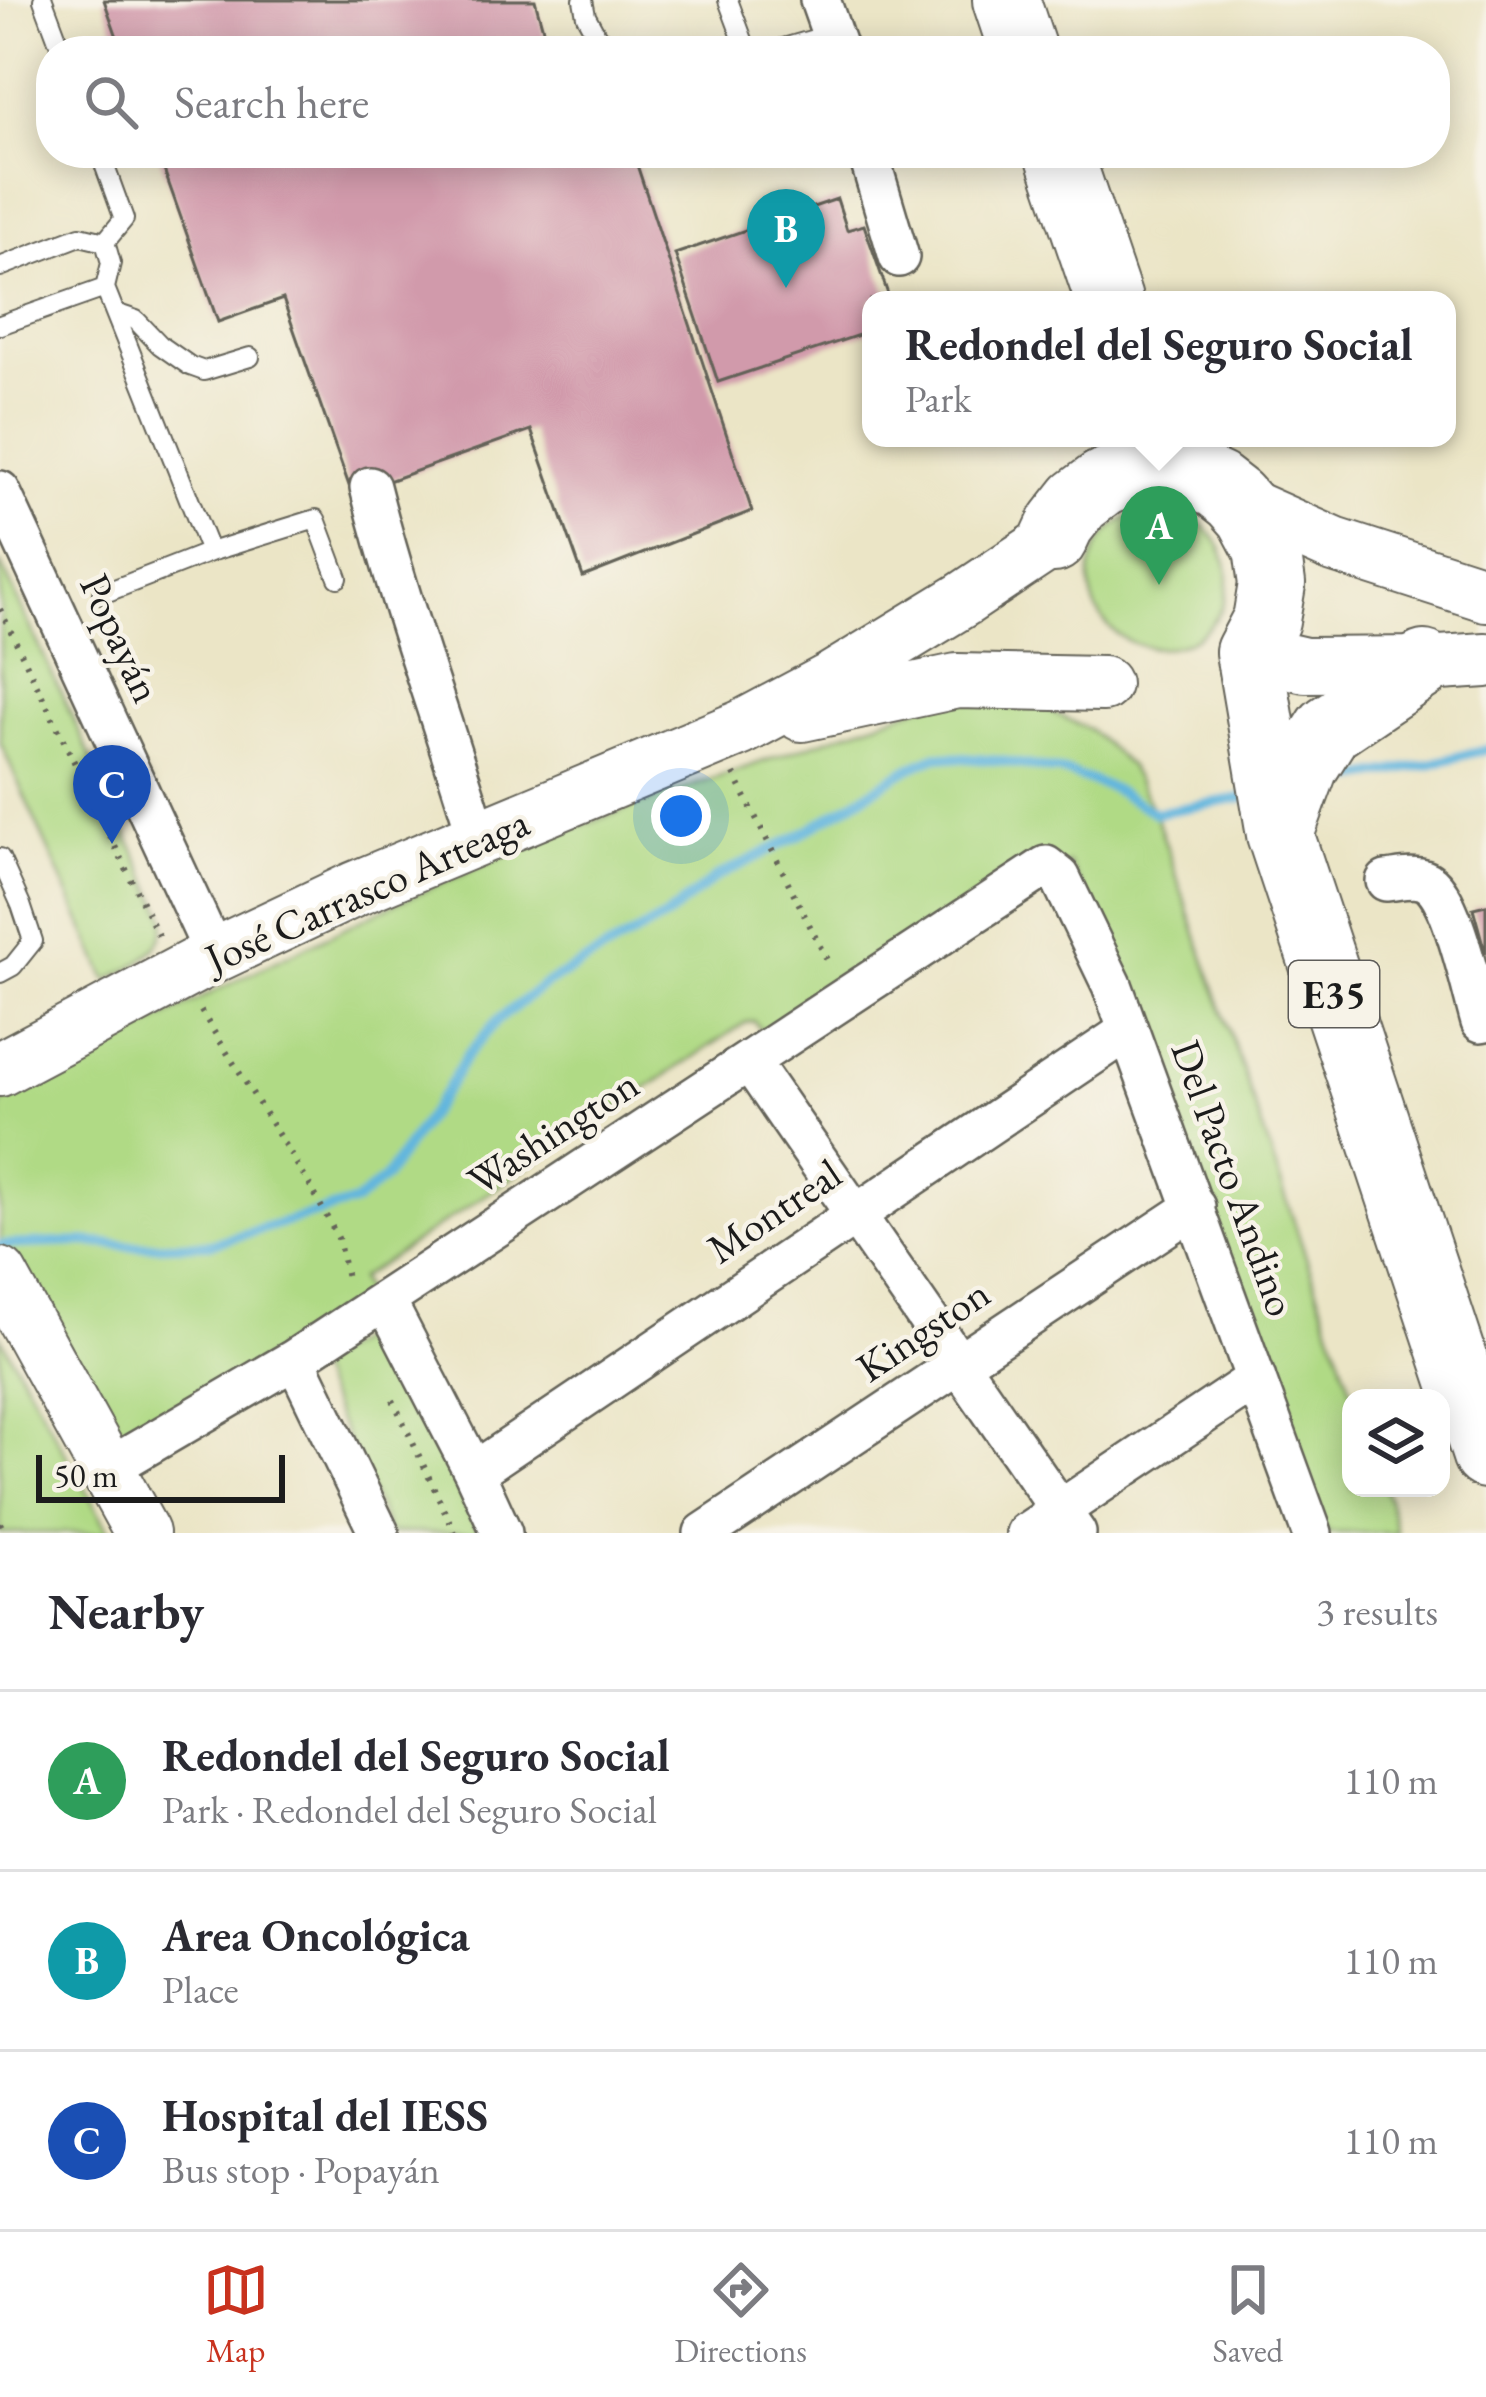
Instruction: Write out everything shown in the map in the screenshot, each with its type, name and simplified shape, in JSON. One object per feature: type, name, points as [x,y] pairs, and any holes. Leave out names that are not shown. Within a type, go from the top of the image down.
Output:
[{"type":"highway","points":[[1006,0],[1018,36]]},
{"type":"highway","points":[[1064,168],[1106,291]]},
{"type":"highway","points":[[1054,539],[1079,501],[1103,483],[1131,472],[1160,469],[1212,476]]},
{"type":"highway","name":"E35","points":[[1212,476],[1250,516],[1267,548],[1272,584],[1266,620],[1252,647],[1280,834],[1486,1455]]},
{"type":"highway","points":[[1280,834],[1305,766],[1329,728],[1455,662]]},
{"type":"main road","points":[[1212,476],[1334,545],[1486,594]]},
{"type":"main road","name":"José Carrasco Arteaga","points":[[0,1069],[355,889],[729,733],[833,679],[1054,539]]},
{"type":"main road","points":[[1252,647],[1305,665],[1455,662]]},
{"type":"main road","name":"José Carrasco Arteaga","points":[[729,733],[957,681],[1103,684]]},
{"type":"main road","points":[[0,1275],[142,1533]]},
{"type":"street","points":[[872,168],[899,257]]},
{"type":"street","points":[[370,487],[478,838]]},
{"type":"street","name":"Popayán","points":[[0,491],[197,966]]},
{"type":"street","name":"Washington","points":[[107,1469],[295,1359],[1046,866]]},
{"type":"street","name":"Del Pacto Andino","points":[[1046,866],[1060,878],[1112,985],[1312,1533]]},
{"type":"street","points":[[1402,880],[1437,889],[1444,899],[1481,1022],[1486,1021]]},
{"type":"street","name":"Montreal","points":[[474,1472],[1128,1030]]},
{"type":"street","points":[[749,1061],[1068,1521]]},
{"type":"street","name":"Kingston","points":[[704,1533],[1195,1207]]},
{"type":"street","points":[[385,1300],[502,1533]]},
{"type":"street","points":[[295,1359],[379,1533]]},
{"type":"street","points":[[1026,1533],[1068,1521],[1256,1379]]},
{"type":"lane","points":[[44,0],[57,36]]},
{"type":"lane","points":[[583,0],[597,36]]},
{"type":"lane","points":[[728,0],[741,36]]},
{"type":"lane","points":[[105,168],[124,219],[105,242]]},
{"type":"lane","points":[[0,267],[80,236],[105,242]]},
{"type":"lane","points":[[105,242],[111,263],[105,287],[210,552]]},
{"type":"lane","points":[[0,325],[105,287]]},
{"type":"lane","points":[[115,313],[136,320],[160,345],[204,371],[250,357]]},
{"type":"lane","points":[[102,594],[210,552],[316,519],[338,578]]},
{"type":"lane","points":[[0,858],[33,941],[13,966],[0,973]]},
{"type":"path","points":[[0,609],[197,966],[338,1238]]},
{"type":"path","points":[[729,733],[760,825],[846,998]]},
{"type":"path","points":[[386,1384],[455,1533]]},
{"type":"path","points":[[0,1523],[5,1533]]},
{"type":"green space","points":[[1159,510],[1185,516],[1208,530],[1222,553],[1228,579],[1222,605],[1208,628],[1185,642],[1159,648],[1133,642],[1110,628],[1096,605],[1090,579],[1096,553],[1110,530],[1133,516]]},
{"type":"green space","points":[[0,562],[165,916],[155,948],[107,980],[0,742]]},
{"type":"green space","points":[[953,695],[1025,699],[1090,730],[1129,766],[1155,813],[1351,1389],[1342,1389],[1342,1497],[1387,1497],[1397,1533],[1327,1533],[1150,1042],[1146,1019],[1069,863],[761,1031],[754,1021],[745,1023],[359,1279],[368,1300],[119,1445],[0,1263],[0,1104],[385,908],[547,837]]},
{"type":"green space","points":[[368,1334],[385,1334],[479,1533],[389,1533],[314,1366]]},
{"type":"green space","points":[[0,1336],[110,1533],[0,1533]]},
{"type":"building","points":[[104,0],[535,0],[545,36],[117,36]]},
{"type":"building","points":[[163,168],[638,168],[752,511],[583,577],[531,430],[352,494],[283,299],[218,322]]},
{"type":"building","points":[[837,199],[847,230],[864,225],[887,291],[862,291],[862,334],[718,382],[675,254]]},
{"type":"building","points":[[1486,905],[1486,952],[1485,952],[1473,908]]},
{"type":"waterway","points":[[1325,784],[1486,749]]},
{"type":"waterway","points":[[0,1245],[210,1244],[356,1202],[385,1178],[467,1055],[498,1020],[542,986],[666,917],[715,878],[937,756],[1065,772],[1111,788],[1155,813],[1253,796]]},
{"type":"place","name":"Area Oncológica","points":[[786,288]]},
{"type":"place","name":"Redondel del Seguro Social","points":[[1159,585]]},
{"type":"place","name":"Hospital del IESS","points":[[112,844]]}]
